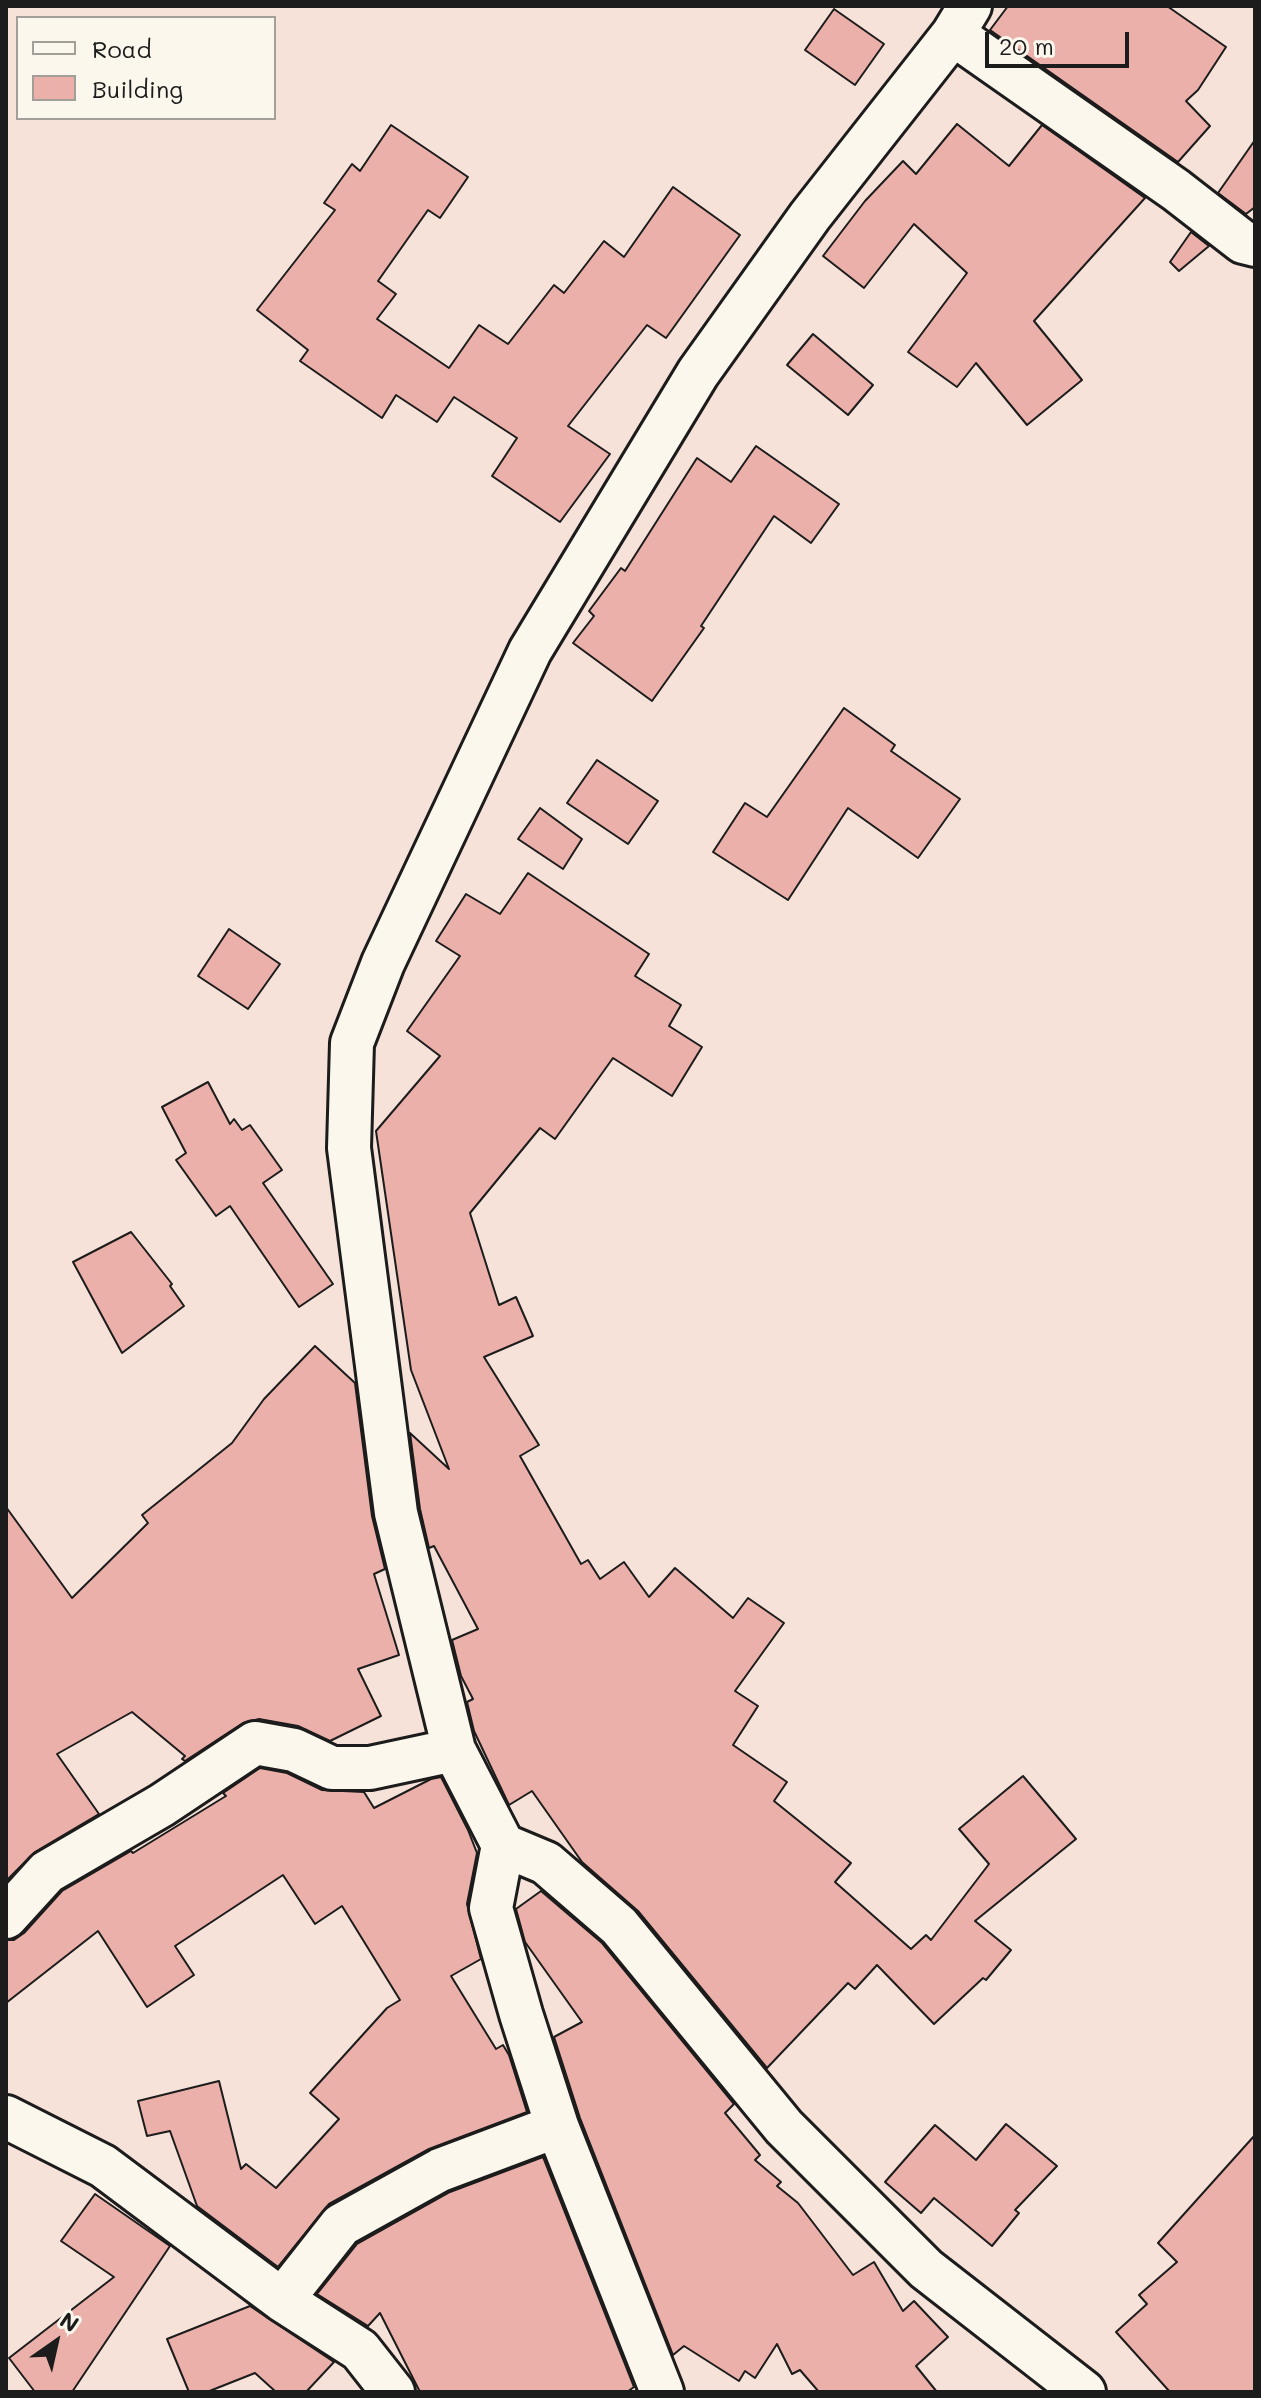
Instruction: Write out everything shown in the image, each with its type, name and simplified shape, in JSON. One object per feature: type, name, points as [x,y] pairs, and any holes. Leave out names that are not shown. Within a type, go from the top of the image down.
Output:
[{"type":"street","points":[[662,2392],[557,2126],[521,2014],[491,1908],[503,1845],[454,1750],[396,1513],[349,1148],[352,1043],[383,963],[530,651],[698,373],[810,216],[962,20],[1243,242],[1255,245]]},
{"type":"street","points":[[6,1917],[47,1872],[162,1805],[255,1743],[294,1750],[332,1768],[370,1768],[454,1750]]},
{"type":"street","points":[[503,1845],[546,1863],[619,1926],[784,2127],[926,2269],[1084,2392]]},
{"type":"street","points":[[6,2117],[103,2166],[282,2300],[360,2350],[393,2392]]},
{"type":"street","points":[[282,2300],[341,2225],[440,2170],[557,2126]]},
{"type":"building","points":[[1008,6],[1167,6],[1226,47],[1198,90],[1186,101],[1210,126],[1178,162],[990,30]]},
{"type":"building","points":[[834,9],[884,44],[855,85],[805,50]]},
{"type":"building","points":[[957,124],[1009,166],[1042,125],[1145,198],[1034,321],[1082,380],[1027,425],[976,363],[957,387],[908,352],[967,273],[914,224],[864,288],[823,256],[865,201],[903,161],[916,174]]},
{"type":"building","points":[[391,125],[468,177],[440,218],[428,210],[378,281],[396,294],[377,319],[449,368],[479,325],[508,344],[554,285],[564,293],[604,241],[624,257],[673,187],[740,235],[666,338],[647,325],[568,426],[610,454],[560,522],[492,476],[517,438],[454,397],[437,422],[396,395],[382,418],[300,361],[308,350],[257,310],[335,210],[324,203],[352,164],[360,171]]},
{"type":"building","points":[[1255,140],[1255,207],[1246,214],[1218,193]]},
{"type":"building","points":[[1191,232],[1209,246],[1179,271],[1170,262]]},
{"type":"building","points":[[813,334],[873,385],[848,415],[787,365]]},
{"type":"building","points":[[756,446],[839,504],[811,543],[774,516],[701,626],[704,628],[652,701],[573,643],[594,616],[589,611],[621,568],[625,571],[697,458],[731,482]]},
{"type":"building","points":[[844,708],[895,745],[891,751],[960,799],[918,858],[848,808],[788,900],[713,852],[745,803],[767,817]]},
{"type":"building","points":[[597,760],[658,801],[628,844],[567,803]]},
{"type":"building","points":[[540,808],[582,839],[563,869],[518,839]]},
{"type":"building","points":[[528,873],[649,954],[635,976],[681,1005],[669,1026],[702,1047],[672,1096],[613,1058],[555,1139],[540,1128],[470,1213],[499,1305],[516,1297],[533,1336],[484,1357],[539,1445],[520,1456],[581,1564],[588,1560],[600,1579],[624,1562],[649,1597],[675,1568],[733,1618],[748,1598],[784,1623],[735,1691],[758,1706],[733,1745],[787,1782],[774,1801],[851,1863],[835,1882],[911,1949],[926,1935],[931,1940],[989,1864],[959,1829],[1023,1776],[1076,1839],[975,1921],[1011,1950],[986,1980],[983,1978],[934,2024],[877,1965],[855,1989],[848,1983],[767,2068],[638,1911],[582,1862],[532,1791],[509,1805],[474,1731],[467,1702],[473,1699],[461,1676],[452,1640],[478,1629],[434,1546],[429,1548],[420,1509],[410,1433],[449,1469],[411,1370],[376,1131],[440,1056],[407,1031],[460,956],[436,941],[466,894],[500,914]]},
{"type":"building","points":[[229,929],[280,964],[248,1009],[198,976]]},
{"type":"building","points":[[208,1082],[230,1124],[234,1119],[242,1130],[250,1125],[282,1170],[263,1183],[333,1284],[299,1307],[230,1206],[216,1216],[176,1160],[186,1153],[162,1107]]},
{"type":"building","points":[[131,1232],[172,1284],[170,1286],[184,1306],[122,1353],[73,1262]]},
{"type":"building","points":[[315,1346],[355,1383],[372,1516],[385,1569],[374,1574],[399,1655],[358,1669],[381,1716],[330,1741],[298,1726],[259,1719],[243,1723],[185,1761],[182,1759],[185,1756],[132,1712],[57,1754],[99,1814],[35,1852],[6,1881],[6,1507],[72,1598],[148,1523],[142,1515],[232,1443],[264,1399]]},
{"type":"building","points":[[260,1768],[287,1773],[322,1790],[364,1792],[374,1808],[441,1777],[477,1853],[467,1904],[481,1959],[451,1976],[496,2049],[503,2045],[509,2055],[527,2112],[429,2149],[329,2204],[278,2267],[197,2206],[170,2131],[147,2136],[138,2101],[219,2081],[241,2169],[246,2164],[276,2188],[339,2119],[310,2093],[387,2008],[400,2000],[342,1906],[315,1924],[283,1875],[175,1946],[194,1975],[147,2007],[98,1931],[6,2003],[6,1940],[14,1940],[24,1933],[62,1891],[131,1851],[133,1853],[226,1796],[223,1793]]},
{"type":"building","points":[[541,1891],[602,1943],[734,2104],[725,2113],[760,2155],[755,2160],[781,2182],[777,2186],[798,2203],[853,2275],[874,2262],[903,2311],[914,2301],[948,2337],[916,2366],[937,2392],[819,2392],[800,2370],[792,2374],[777,2344],[755,2378],[745,2371],[739,2381],[684,2346],[673,2355],[580,2118],[554,2037],[582,2022],[525,1942],[516,1909]]},
{"type":"building","points":[[1006,2124],[1057,2166],[1015,2210],[1019,2213],[992,2246],[934,2198],[921,2213],[885,2182],[935,2125],[976,2160]]},
{"type":"building","points":[[1255,2135],[1255,2392],[1170,2392],[1116,2332],[1147,2304],[1139,2295],[1177,2262],[1158,2243]]},
{"type":"building","points":[[543,2157],[634,2387],[627,2392],[420,2392],[380,2313],[368,2326],[317,2294],[357,2244],[450,2192]]},
{"type":"building","points":[[95,2194],[170,2246],[72,2392],[35,2392],[9,2358],[114,2277],[61,2241]]},
{"type":"building","points":[[250,2306],[334,2362],[306,2392],[276,2392],[255,2373],[207,2392],[189,2392],[167,2339]]}]
